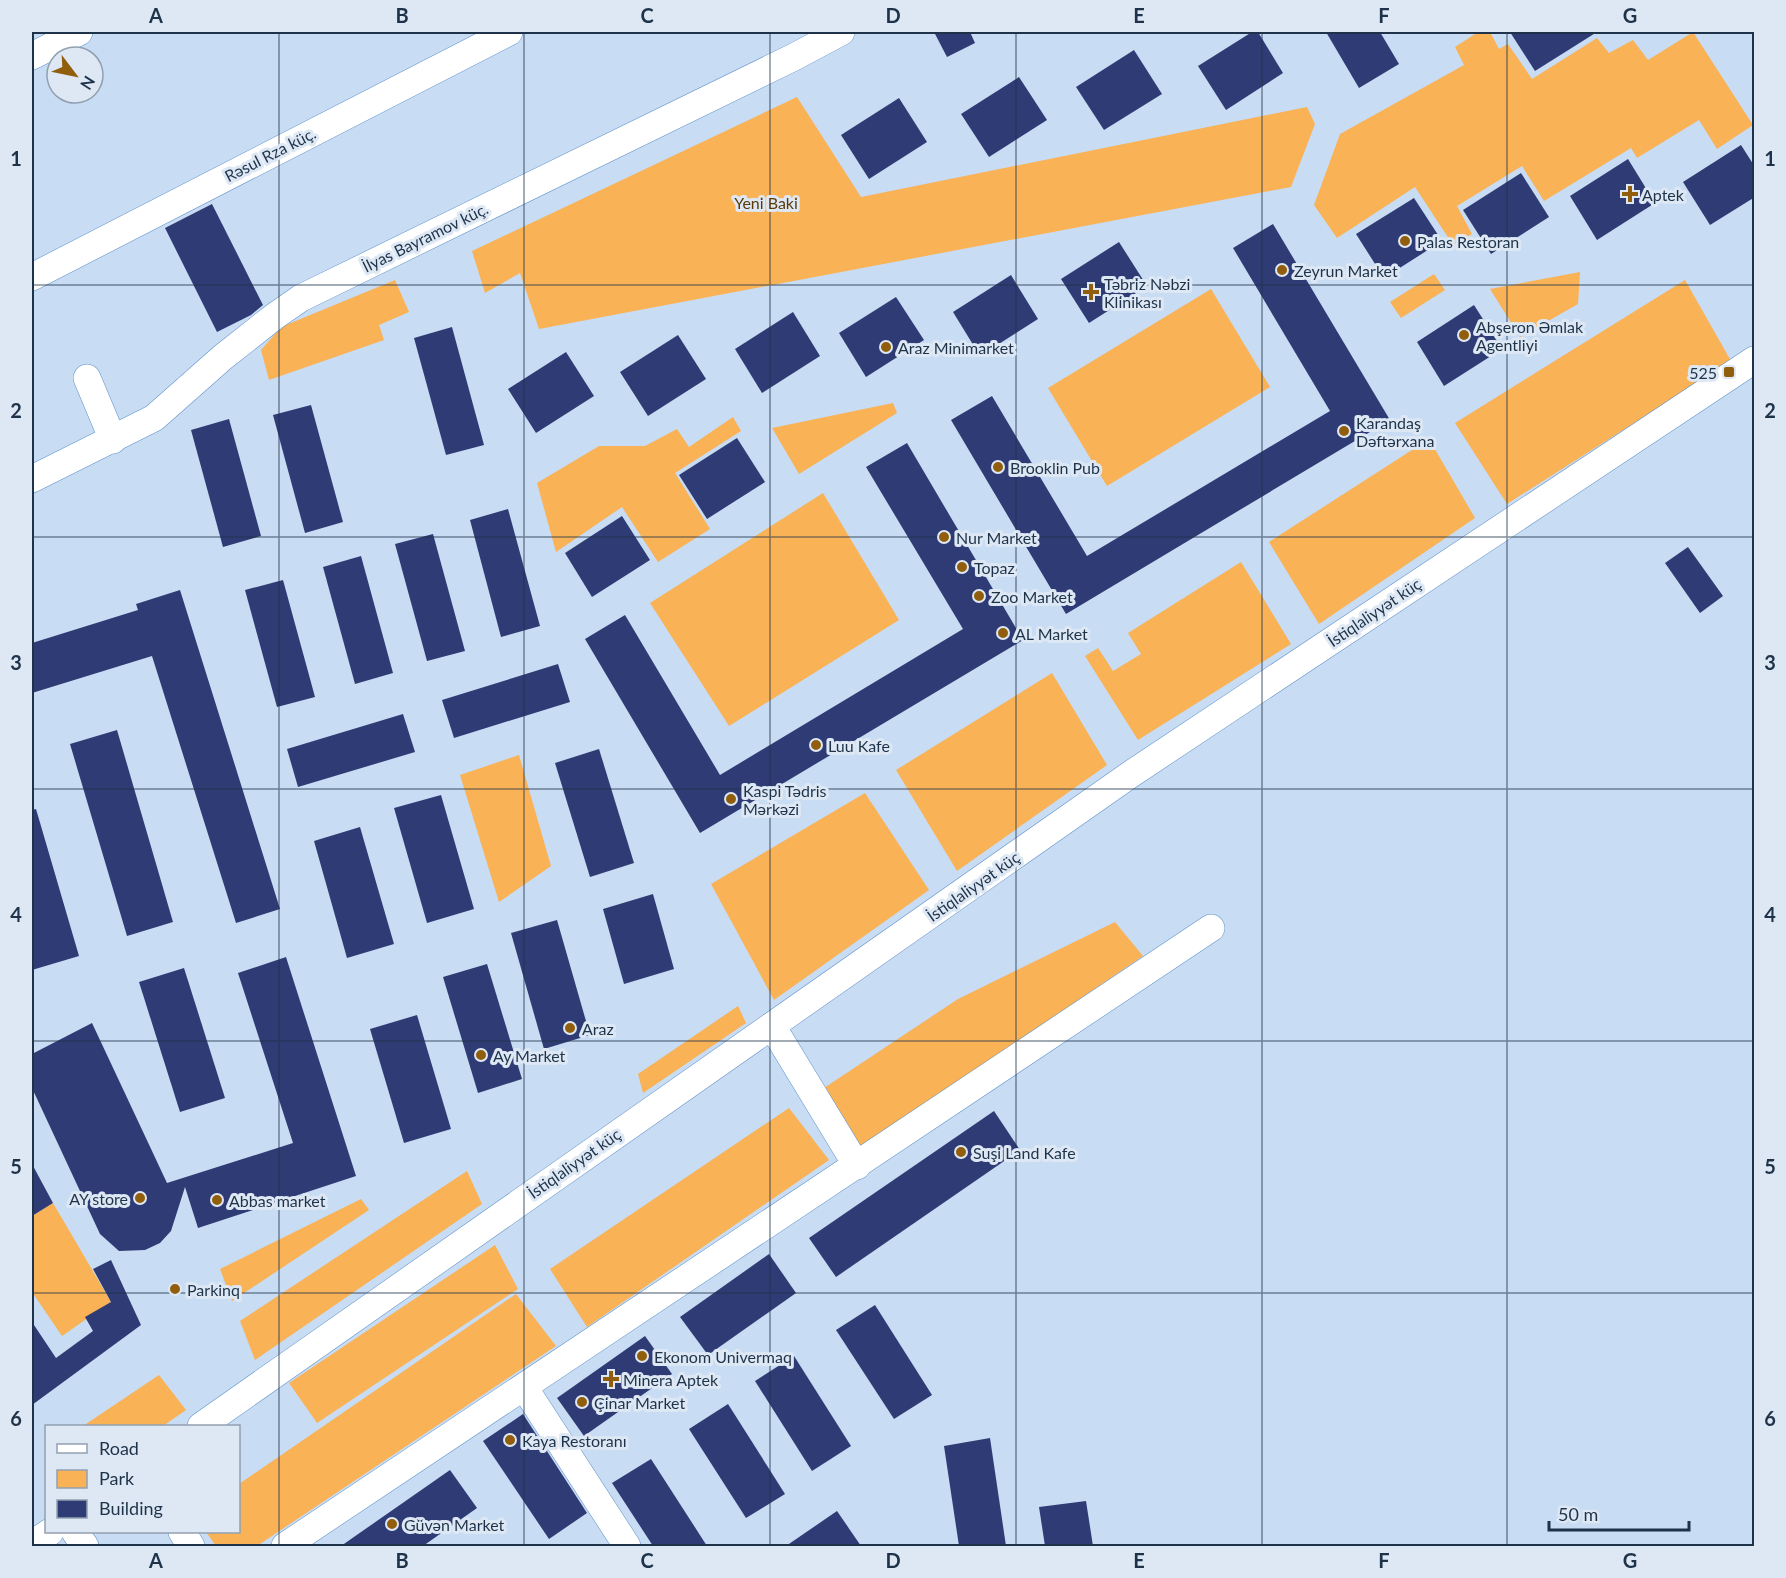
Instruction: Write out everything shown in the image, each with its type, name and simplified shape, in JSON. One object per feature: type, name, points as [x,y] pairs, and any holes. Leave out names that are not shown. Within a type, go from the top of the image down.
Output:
[{"type":"street","points":[[32,56],[79,32]]},
{"type":"street","name":"Rəsul Rza küç.","points":[[32,277],[508,32]]},
{"type":"street","name":"İlyas Bayramov küç.","points":[[32,479],[154,418],[223,357],[301,298],[842,32]]},
{"type":"street","name":"İstiqlaliyyət küç","points":[[202,1425],[1131,774],[1754,362]]},
{"type":"street","points":[[87,378],[113,440]]},
{"type":"street","points":[[285,1546],[1211,928]]},
{"type":"street","points":[[772,1026],[856,1166]]},
{"type":"street","points":[[524,1387],[627,1546]]},
{"type":"street","points":[[32,1544],[48,1533]]},
{"type":"street","points":[[76,1533],[86,1546]]},
{"type":"street","points":[[183,1533],[192,1546]]},
{"type":"green space","points":[[1478,32],[1490,32],[1499,49],[1508,44],[1532,79],[1597,38],[1609,53],[1633,40],[1648,60],[1693,32],[1753,125],[1717,149],[1699,120],[1637,158],[1631,148],[1544,201],[1522,166],[1457,206],[1472,234],[1453,245],[1415,187],[1337,238],[1314,205],[1340,134],[1464,65],[1455,47]]},
{"type":"green space","name":"Yeni Baki","points":[[797,97],[861,197],[1307,107],[1315,124],[1291,187],[539,329],[520,273],[485,293],[472,251]]},
{"type":"green space","points":[[1580,272],[1578,304],[1520,337],[1490,289]]},
{"type":"green space","points":[[1434,274],[1445,290],[1401,318],[1390,302]]},
{"type":"green space","points":[[395,280],[409,312],[379,325],[384,340],[269,380],[261,350],[281,327]]},
{"type":"green space","points":[[1685,280],[1731,361],[1507,504],[1455,423]]},
{"type":"green space","points":[[1211,289],[1270,387],[1107,486],[1048,388]]},
{"type":"green space","points":[[893,403],[897,413],[799,474],[772,428]]},
{"type":"green space","points":[[733,417],[741,431],[675,473],[710,529],[658,562],[622,507],[556,552],[537,483],[599,446],[645,446],[677,429],[689,447]]},
{"type":"green space","points":[[1429,439],[1475,518],[1319,624],[1269,542]]},
{"type":"green space","points":[[823,493],[899,620],[729,726],[650,603]]},
{"type":"green space","points":[[1241,562],[1291,644],[1138,740],[1085,656],[1098,648],[1113,671],[1141,654],[1128,633]]},
{"type":"green space","points":[[1052,673],[1107,765],[957,871],[896,770]]},
{"type":"green space","points":[[519,755],[551,866],[499,902],[460,775]]},
{"type":"green space","points":[[865,793],[929,890],[774,1000],[711,884]]},
{"type":"green space","points":[[1115,922],[1143,956],[859,1149],[821,1090],[958,999]]},
{"type":"green space","points":[[738,1006],[746,1023],[643,1093],[638,1074]]},
{"type":"green space","points":[[789,1108],[829,1160],[587,1327],[550,1269]]},
{"type":"green space","points":[[467,1171],[482,1204],[255,1360],[240,1321]]},
{"type":"green space","points":[[361,1199],[369,1210],[232,1301],[220,1269]]},
{"type":"green space","points":[[53,1203],[111,1302],[62,1336],[32,1292],[32,1216]]},
{"type":"green space","points":[[495,1245],[518,1289],[317,1423],[289,1383]]},
{"type":"green space","points":[[516,1294],[556,1346],[257,1546],[216,1546],[207,1533],[240,1533],[240,1483]]},
{"type":"green space","points":[[159,1375],[186,1410],[164,1425],[84,1425]]},
{"type":"building","points":[[934,32],[970,32],[975,43],[947,57]]},
{"type":"building","points":[[1252,32],[1258,32],[1283,73],[1226,110],[1198,66]]},
{"type":"building","points":[[1326,32],[1380,32],[1399,64],[1359,88]]},
{"type":"building","points":[[1510,32],[1597,32],[1535,71]]},
{"type":"building","points":[[1134,50],[1162,94],[1104,130],[1076,87]]},
{"type":"building","points":[[1019,77],[1047,120],[989,157],[961,114]]},
{"type":"building","points":[[899,98],[927,142],[869,179],[841,135]]},
{"type":"building","points":[[1741,145],[1755,167],[1755,197],[1710,225],[1683,182]]},
{"type":"building","points":[[1628,159],[1655,203],[1597,240],[1570,196]]},
{"type":"building","points":[[1521,173],[1549,217],[1491,254],[1463,210]]},
{"type":"building","points":[[1414,198],[1442,241],[1384,278],[1356,234]]},
{"type":"building","points":[[212,204],[263,305],[251,315],[217,332],[165,228]]},
{"type":"building","points":[[1273,224],[1390,420],[1066,614],[951,420],[992,396],[1087,556],[1330,411],[1233,248]]},
{"type":"building","points":[[1119,242],[1147,286],[1089,323],[1061,279]]},
{"type":"building","points":[[1011,275],[1038,319],[980,356],[953,312]]},
{"type":"building","points":[[896,297],[924,340],[866,377],[839,333]]},
{"type":"building","points":[[1474,305],[1502,349],[1444,386],[1417,342]]},
{"type":"building","points":[[793,312],[820,356],[762,393],[735,349]]},
{"type":"building","points":[[452,327],[484,445],[446,455],[414,338]]},
{"type":"building","points":[[678,335],[706,379],[648,416],[620,372]]},
{"type":"building","points":[[566,352],[594,396],[536,433],[508,389]]},
{"type":"building","points":[[311,405],[343,522],[305,533],[273,415]]},
{"type":"building","points":[[229,419],[261,536],[223,547],[191,430]]},
{"type":"building","points":[[737,438],[765,482],[707,519],[679,475]]},
{"type":"building","points":[[907,443],[1023,640],[700,833],[585,639],[625,615],[720,775],[963,629],[866,467]]},
{"type":"building","points":[[508,509],[540,626],[501,637],[470,520]]},
{"type":"building","points":[[622,516],[650,560],[592,597],[565,553]]},
{"type":"building","points":[[433,534],[465,651],[427,661],[395,544]]},
{"type":"building","points":[[1688,547],[1723,596],[1700,613],[1665,563]]},
{"type":"building","points":[[361,556],[393,673],[355,684],[323,567]]},
{"type":"building","points":[[283,580],[315,697],[277,707],[245,590]]},
{"type":"building","points":[[180,590],[280,909],[236,923],[152,656],[32,693],[32,643],[138,610],[136,604]]},
{"type":"building","points":[[558,664],[570,702],[454,738],[442,700]]},
{"type":"building","points":[[403,714],[415,752],[298,787],[287,749]]},
{"type":"building","points":[[117,730],[173,922],[127,936],[70,744]]},
{"type":"building","points":[[599,749],[634,863],[590,877],[555,763]]},
{"type":"building","points":[[441,795],[474,909],[427,923],[394,808]]},
{"type":"building","points":[[36,809],[79,956],[32,970],[32,810]]},
{"type":"building","points":[[360,827],[394,944],[347,958],[314,841]]},
{"type":"building","points":[[653,894],[674,969],[624,984],[603,909]]},
{"type":"building","points":[[557,920],[590,1035],[544,1049],[511,933]]},
{"type":"building","points":[[286,957],[356,1176],[198,1228],[185,1187],[171,1231],[160,1243],[145,1250],[119,1251],[100,1234],[32,1088],[32,1054],[92,1023],[167,1183],[293,1143],[238,973]]},
{"type":"building","points":[[487,964],[522,1079],[478,1093],[443,977]]},
{"type":"building","points":[[184,968],[225,1098],[180,1112],[139,982]]},
{"type":"building","points":[[417,1015],[451,1129],[404,1143],[370,1029]]},
{"type":"building","points":[[994,1111],[1020,1150],[836,1277],[809,1238]]},
{"type":"building","points":[[32,1164],[53,1203],[32,1216]]},
{"type":"building","points":[[769,1254],[796,1293],[708,1355],[680,1317]]},
{"type":"building","points":[[111,1260],[141,1325],[32,1405],[32,1322],[56,1358],[93,1331],[85,1317],[111,1302],[93,1269]]},
{"type":"building","points":[[875,1305],[932,1395],[894,1419],[836,1330]]},
{"type":"building","points":[[645,1336],[672,1374],[584,1436],[557,1398]]},
{"type":"building","points":[[794,1356],[851,1446],[812,1471],[755,1381]]},
{"type":"building","points":[[728,1404],[785,1494],[746,1518],[689,1429]]},
{"type":"building","points":[[523,1414],[587,1513],[549,1539],[483,1441]]},
{"type":"building","points":[[990,1438],[1006,1546],[959,1546],[944,1446]]},
{"type":"building","points":[[651,1459],[707,1546],[653,1546],[612,1483]]},
{"type":"building","points":[[450,1470],[477,1508],[423,1546],[341,1546]]},
{"type":"building","points":[[1086,1501],[1093,1546],[1045,1546],[1039,1507]]},
{"type":"building","points":[[837,1511],[861,1546],[786,1546]]},
{"type":"place","name":"Aptek","points":[[1630,194]]},
{"type":"place","name":"Palas Restoran","points":[[1405,241]]},
{"type":"place","name":"Zeyrun Market","points":[[1282,270]]},
{"type":"place","name":"Təbriz Nəbzi Klinikası","points":[[1091,292]]},
{"type":"place","name":"Abşeron Əmlak Agentliyi","points":[[1464,335]]},
{"type":"place","name":"Araz Minimarket","points":[[886,347]]},
{"type":"place","name":"525","points":[[1729,372]]},
{"type":"place","name":"Karandaş Dəftərxana","points":[[1344,431]]},
{"type":"place","name":"Brooklin Pub","points":[[998,467]]},
{"type":"place","name":"Nur Market","points":[[944,537]]},
{"type":"place","name":"Topaz","points":[[962,567]]},
{"type":"place","name":"Zoo Market","points":[[979,596]]},
{"type":"place","name":"AL Market","points":[[1003,633]]},
{"type":"place","name":"Luu Kafe","points":[[816,745]]},
{"type":"place","name":"Kaspi Tədris Mərkəzi","points":[[731,799]]},
{"type":"place","name":"Araz","points":[[570,1028]]},
{"type":"place","name":"Ay Market","points":[[481,1055]]},
{"type":"place","name":"Suşi Land Kafe","points":[[961,1152]]},
{"type":"place","name":"AY store","points":[[140,1198]]},
{"type":"place","name":"Abbas market","points":[[217,1200]]},
{"type":"place","name":"Parkinq","points":[[175,1289]]},
{"type":"place","name":"Ekonom Univermaq","points":[[642,1356]]},
{"type":"place","name":"Minera Aptek","points":[[611,1379]]},
{"type":"place","name":"Çinar Market","points":[[582,1402]]},
{"type":"place","name":"Kaya Restoranı","points":[[510,1440]]},
{"type":"place","name":"Güvən Market","points":[[392,1524]]}]
